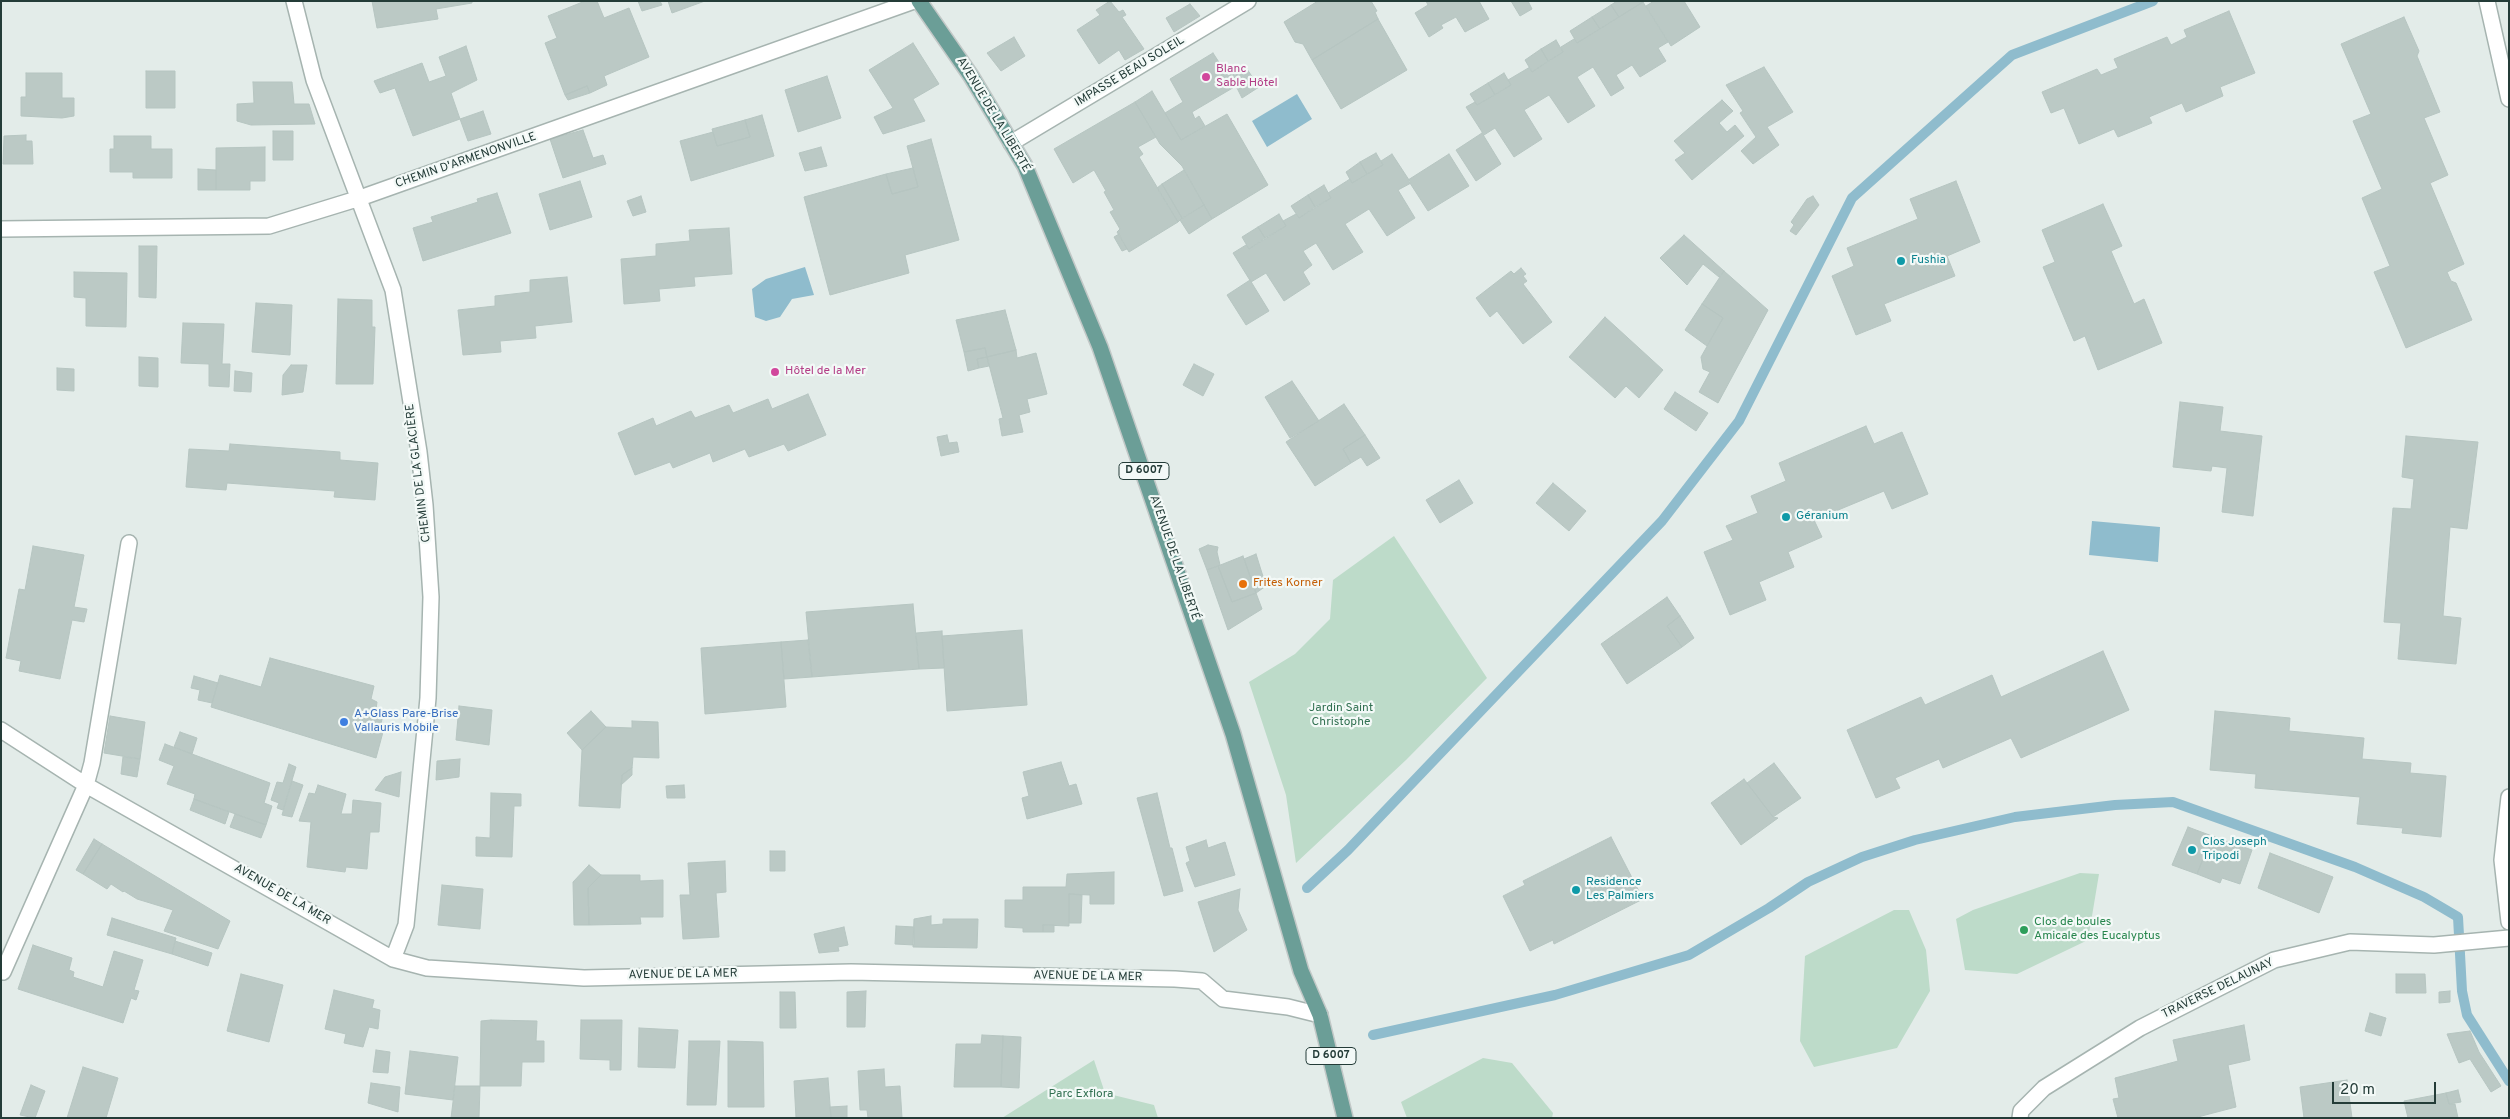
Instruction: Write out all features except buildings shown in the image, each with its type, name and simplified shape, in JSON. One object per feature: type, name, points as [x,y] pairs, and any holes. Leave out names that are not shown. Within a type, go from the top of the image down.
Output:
[{"type":"main road","name":"AVENUE DE LA LIBERTÉ","points":[[919,1],[972,76],[1026,166],[1068,267],[1138,452],[1233,734],[1300,971],[1320,1015],[1345,1118]]},
{"type":"street","name":"CHEMIN DE LA GLACIÈRE","points":[[294,1],[314,80],[360,198],[393,290],[419,452],[431,590],[428,698],[406,925],[393,959]]},
{"type":"street","name":"CHEMIN D'ARMENONVILLE","points":[[1,229],[269,226],[360,198],[914,1]]},
{"type":"street","name":"IMPASSE BEAU SOLEIL","points":[[1011,143],[1248,1]]},
{"type":"street","points":[[2487,1],[2509,98]]},
{"type":"street","points":[[3,972],[86,785],[92,763],[129,543]]},
{"type":"street","name":"AVENUE DE LA MER","points":[[1,730],[86,785],[393,959],[427,968],[584,978],[851,972],[1202,982],[1223,999],[1288,1007],[1320,1015]]},
{"type":"street","points":[[2509,797],[2502,860],[2509,922]]},
{"type":"street","name":"TRAVERSE DELAUNAY","points":[[2020,1118],[2022,1111],[2044,1088],[2140,1028],[2274,960],[2350,942],[2434,944],[2509,938]]},
{"type":"green space","name":"Jardin Saint Christophe","points":[[1394,536],[1487,678],[1406,760],[1296,863],[1286,795],[1249,682],[1295,654],[1330,619],[1333,580]]},
{"type":"green space","name":"Clos de boules Amicale des Eucalyptus","points":[[2080,873],[2099,874],[2088,940],[2017,974],[1965,970],[1956,919],[1973,910]]},
{"type":"green space","points":[[1894,910],[1909,910],[1926,950],[1930,991],[1897,1048],[1814,1067],[1800,1041],[1805,956]]},
{"type":"green space","points":[[1483,1058],[1512,1063],[1553,1113],[1552,1118],[1407,1118],[1401,1102]]},
{"type":"green space","name":"Parc Exflora","points":[[1094,1060],[1105,1093],[1154,1105],[1158,1118],[1002,1118]]},
{"type":"water","points":[[1297,94],[1312,119],[1267,147],[1252,121]]},
{"type":"water","points":[[805,267],[814,295],[792,299],[780,317],[766,321],[755,317],[752,289],[766,279]]},
{"type":"water","points":[[2092,521],[2160,527],[2158,562],[2089,555]]},
{"type":"waterway","points":[[1307,888],[1348,850],[1662,521],[1739,421],[1852,198],[2012,55],[2153,1]]},
{"type":"waterway","points":[[1373,1035],[1555,995],[1689,955],[1769,908],[1808,882],[1862,857],[1915,840],[2015,817],[2115,805],[2173,802],[2355,867],[2424,897],[2458,917],[2462,991],[2467,1015],[2509,1081]]},
{"type":"place","name":"Blanc Sable Hôtel","points":[[1206,77]]},
{"type":"place","name":"Fushia","points":[[1901,261]]},
{"type":"place","name":"Hôtel de la Mer","points":[[775,372]]},
{"type":"place","name":"Géranium","points":[[1786,517]]},
{"type":"place","name":"Frites Korner","points":[[1243,584]]},
{"type":"place","name":"A+Glass Pare-Brise Vallauris Mobile","points":[[344,722]]},
{"type":"place","name":"Clos Joseph Tripodi","points":[[2192,850]]},
{"type":"place","name":"Residence Les Palmiers","points":[[1576,890]]},
{"type":"place","name":"Clos de boules Amicale des Eucalyptus","points":[[2024,930]]}]
